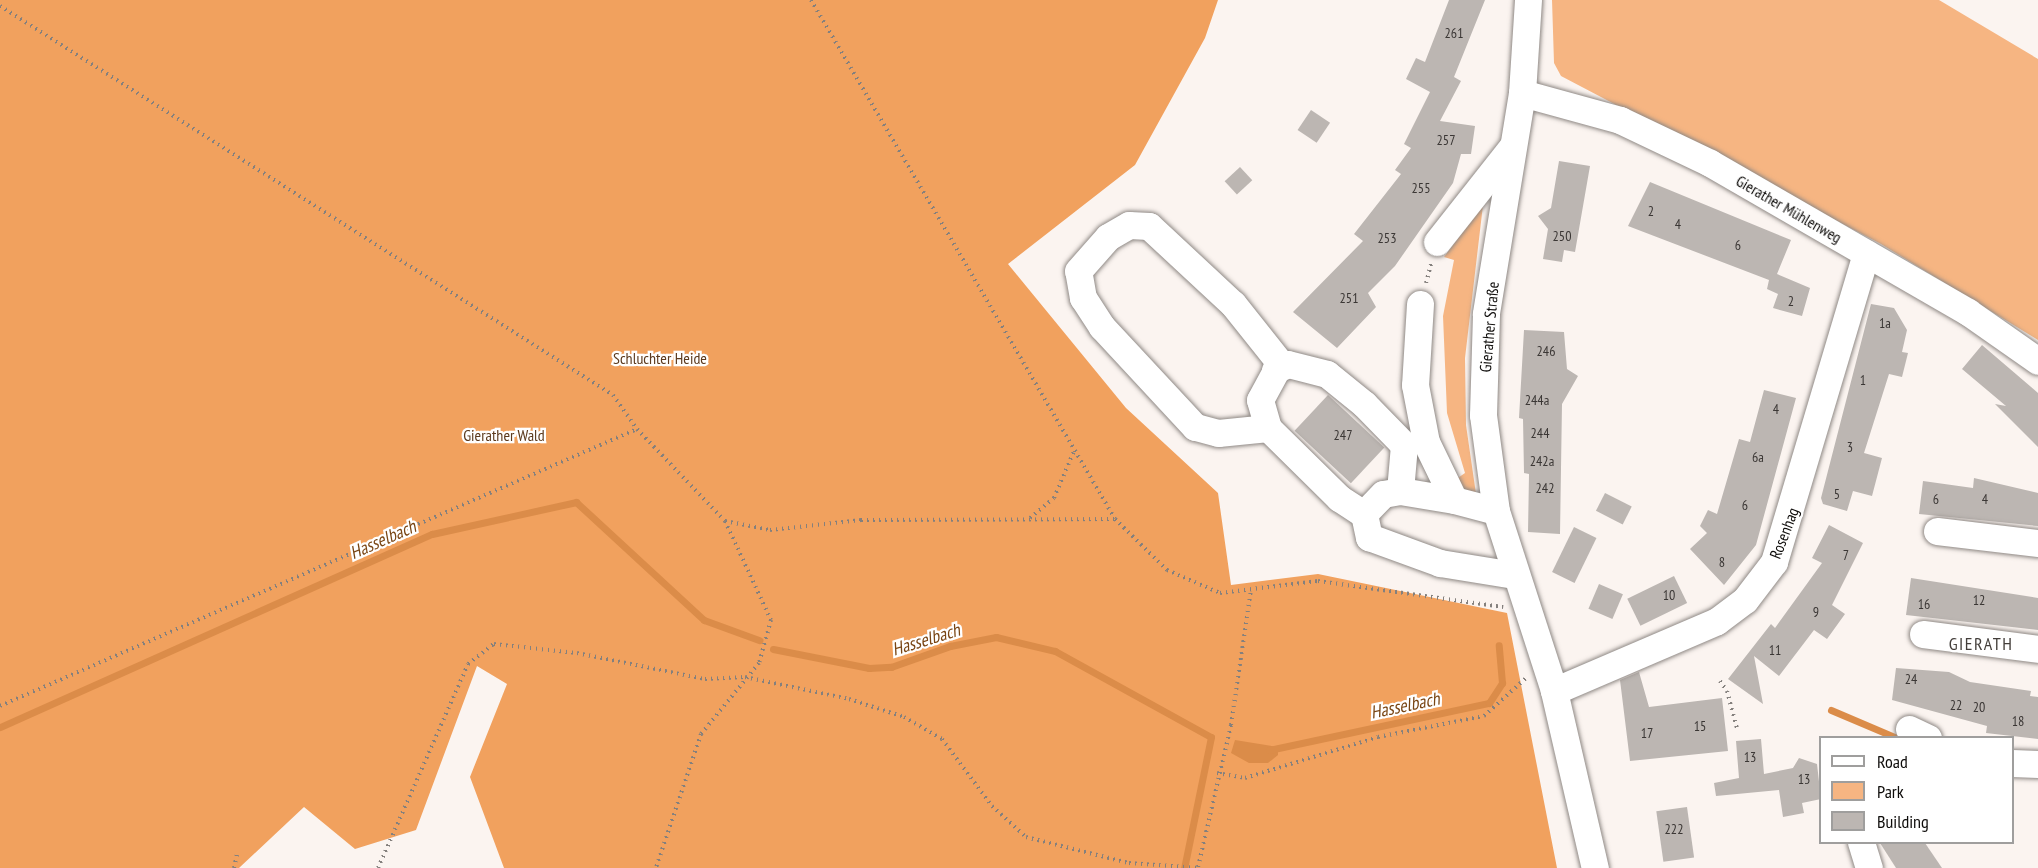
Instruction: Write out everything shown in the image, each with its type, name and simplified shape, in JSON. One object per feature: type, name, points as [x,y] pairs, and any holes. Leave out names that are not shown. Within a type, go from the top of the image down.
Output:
[{"type":"street","name":"Gierather Straße","points":[[1528,0],[1522,93],[1486,314],[1483,416],[1496,511],[1524,610],[1554,691],[1595,868]]},
{"type":"street","name":"Gierather Mühlenweg","points":[[1522,93],[1620,120],[1710,163],[2002,333],[2038,361]]},
{"type":"street","points":[[1437,242],[1515,143]]},
{"type":"street","points":[[1268,428],[1218,433],[1195,427],[1102,327],[1083,297],[1078,271],[1108,237],[1129,225],[1149,226],[1277,354],[1275,370],[1260,400],[1268,428],[1339,498],[1364,513],[1369,537],[1397,551],[1514,574]]},
{"type":"street","name":"Rosenhag","points":[[1554,691],[1717,621],[1745,600],[1774,562],[1866,254]]},
{"type":"street","points":[[1420,304],[1415,385],[1426,442],[1454,500]]},
{"type":"street","points":[[1275,370],[1288,364],[1327,374],[1364,404],[1404,445],[1401,491]]},
{"type":"street","points":[[1364,513],[1383,494],[1401,491],[1454,500],[1496,511]]},
{"type":"street","points":[[1937,531],[2038,543]]},
{"type":"street","points":[[1923,634],[2038,649]]},
{"type":"street","points":[[2014,763],[2038,764]]},
{"type":"street","points":[[1861,844],[1869,868]]},
{"type":"path","points":[[811,0],[1115,519],[1167,570],[1220,593],[1318,581],[1524,610]]},
{"type":"path","points":[[0,6],[613,395],[637,429],[725,520],[771,620],[759,663],[745,677],[701,734],[656,868]]},
{"type":"path","points":[[1420,304],[1437,242]]},
{"type":"path","points":[[0,706],[637,429]]},
{"type":"path","points":[[1029,519],[1054,498],[1075,450]]},
{"type":"path","points":[[725,520],[770,530],[861,520],[1115,519]]},
{"type":"path","points":[[378,868],[468,664],[494,644],[577,653],[705,679],[745,677],[849,699],[904,717],[942,739],[992,806],[1026,837],[1070,851],[1152,865],[1198,868],[1217,774],[1231,725],[1251,589]]},
{"type":"path","points":[[1217,774],[1245,778],[1378,737],[1484,716],[1543,662]]},
{"type":"path","points":[[1720,681],[1728,691],[1737,729]]},
{"type":"path","points":[[234,868],[237,854]]},
{"type":"path","points":[[1141,868],[1152,865]]},
{"type":"green space","name":"Schluchter Heide","points":[[0,0],[1218,0],[1205,38],[1135,165],[1008,264],[1126,408],[1218,493],[1231,585],[1318,574],[1507,613],[1557,868],[504,868],[470,777],[507,684],[477,666],[416,830],[355,849],[304,807],[239,868],[0,868]]},
{"type":"green space","points":[[1552,0],[1939,0],[2038,59],[2038,340],[1881,244],[1561,76],[1554,63]]},
{"type":"green space","points":[[1483,205],[1465,358],[1466,425],[1476,494],[1467,496],[1452,482],[1465,473],[1447,413],[1443,316],[1454,260],[1444,257]]},
{"type":"shaded area","points":[[1235,740],[1278,747],[1278,755],[1268,763],[1249,763],[1231,753]]},
{"type":"building","points":[[1449,0],[1485,0],[1454,77],[1461,81],[1440,121],[1475,126],[1471,154],[1461,154],[1453,183],[1395,266],[1368,293],[1376,307],[1337,348],[1293,312],[1363,241],[1354,234],[1401,174],[1395,170],[1411,148],[1404,144],[1430,92],[1406,79],[1416,58],[1425,62]]},
{"type":"building","points":[[1311,110],[1330,123],[1317,143],[1298,130]]},
{"type":"building","points":[[1559,161],[1590,166],[1575,252],[1564,250],[1562,262],[1543,259],[1548,229],[1538,216],[1551,208]]},
{"type":"building","points":[[1240,167],[1252,180],[1237,194],[1225,181]]},
{"type":"building","points":[[1650,182],[1791,240],[1777,274],[1810,288],[1802,316],[1773,308],[1778,294],[1767,289],[1769,280],[1628,226]]},
{"type":"building","points":[[1871,304],[1894,308],[1907,330],[1902,352],[1908,353],[1902,377],[1889,374],[1864,453],[1882,458],[1872,496],[1853,491],[1847,511],[1823,504],[1821,498]]},
{"type":"building","points":[[1524,330],[1564,332],[1567,369],[1578,376],[1562,404],[1560,534],[1528,532],[1529,474],[1524,473],[1523,419],[1519,418]]},
{"type":"building","points":[[1982,345],[2038,393],[2038,447],[1995,404],[2006,406],[1962,369]]},
{"type":"building","points":[[1764,390],[1796,398],[1756,545],[1724,585],[1690,549],[1707,533],[1700,526],[1708,510],[1717,514],[1739,439],[1750,442]]},
{"type":"building","points":[[1328,395],[1384,448],[1351,483],[1295,431]]},
{"type":"building","points":[[1974,478],[2038,493],[2038,526],[1919,514],[1923,481],[1973,488]]},
{"type":"building","points":[[1605,493],[1632,507],[1623,524],[1596,511]]},
{"type":"building","points":[[1829,525],[1863,543],[1832,605],[1845,614],[1827,639],[1814,630],[1779,676],[1754,656],[1763,704],[1728,679],[1771,624],[1775,628],[1822,563],[1812,558]]},
{"type":"building","points":[[1574,527],[1596,538],[1575,583],[1552,572]]},
{"type":"building","points":[[1674,576],[1687,603],[1640,626],[1627,599]]},
{"type":"building","points":[[1911,578],[2038,598],[2038,630],[1906,615]]},
{"type":"building","points":[[1599,584],[1623,594],[1612,619],[1588,609]]},
{"type":"building","points":[[1896,668],[1949,672],[1970,682],[2031,691],[2030,696],[2038,697],[2038,739],[1986,733],[1987,726],[1892,700]]},
{"type":"building","points":[[1639,672],[1649,707],[1722,698],[1728,751],[1630,761],[1620,680]]},
{"type":"building","points":[[1761,739],[1764,774],[1793,768],[1799,758],[1817,764],[1819,799],[1802,803],[1804,813],[1783,817],[1779,790],[1716,796],[1714,783],[1739,778],[1736,741]]},
{"type":"building","points":[[1687,807],[1694,858],[1663,862],[1656,811]]},
{"type":"building","points":[[1881,844],[1926,844],[1942,868],[1896,868]]},
{"type":"waterway","name":"Hasselbach","points":[[0,727],[432,534],[576,502],[704,620],[759,640]]},
{"type":"waterway","name":"Hasselbach","points":[[773,649],[869,668],[891,667],[950,646],[996,637],[1055,651],[1211,737],[1184,868]]},
{"type":"waterway","name":"Hasselbach","points":[[1269,750],[1489,703],[1502,683],[1499,645]]},
{"type":"waterway","name":"Hasselbach","points":[[1831,710],[1892,736]]},
{"type":"district","name":"GIERATH","points":[[1981,644]]},
{"type":"park label","name":"Gierather Wald","points":[[504,435]]}]
